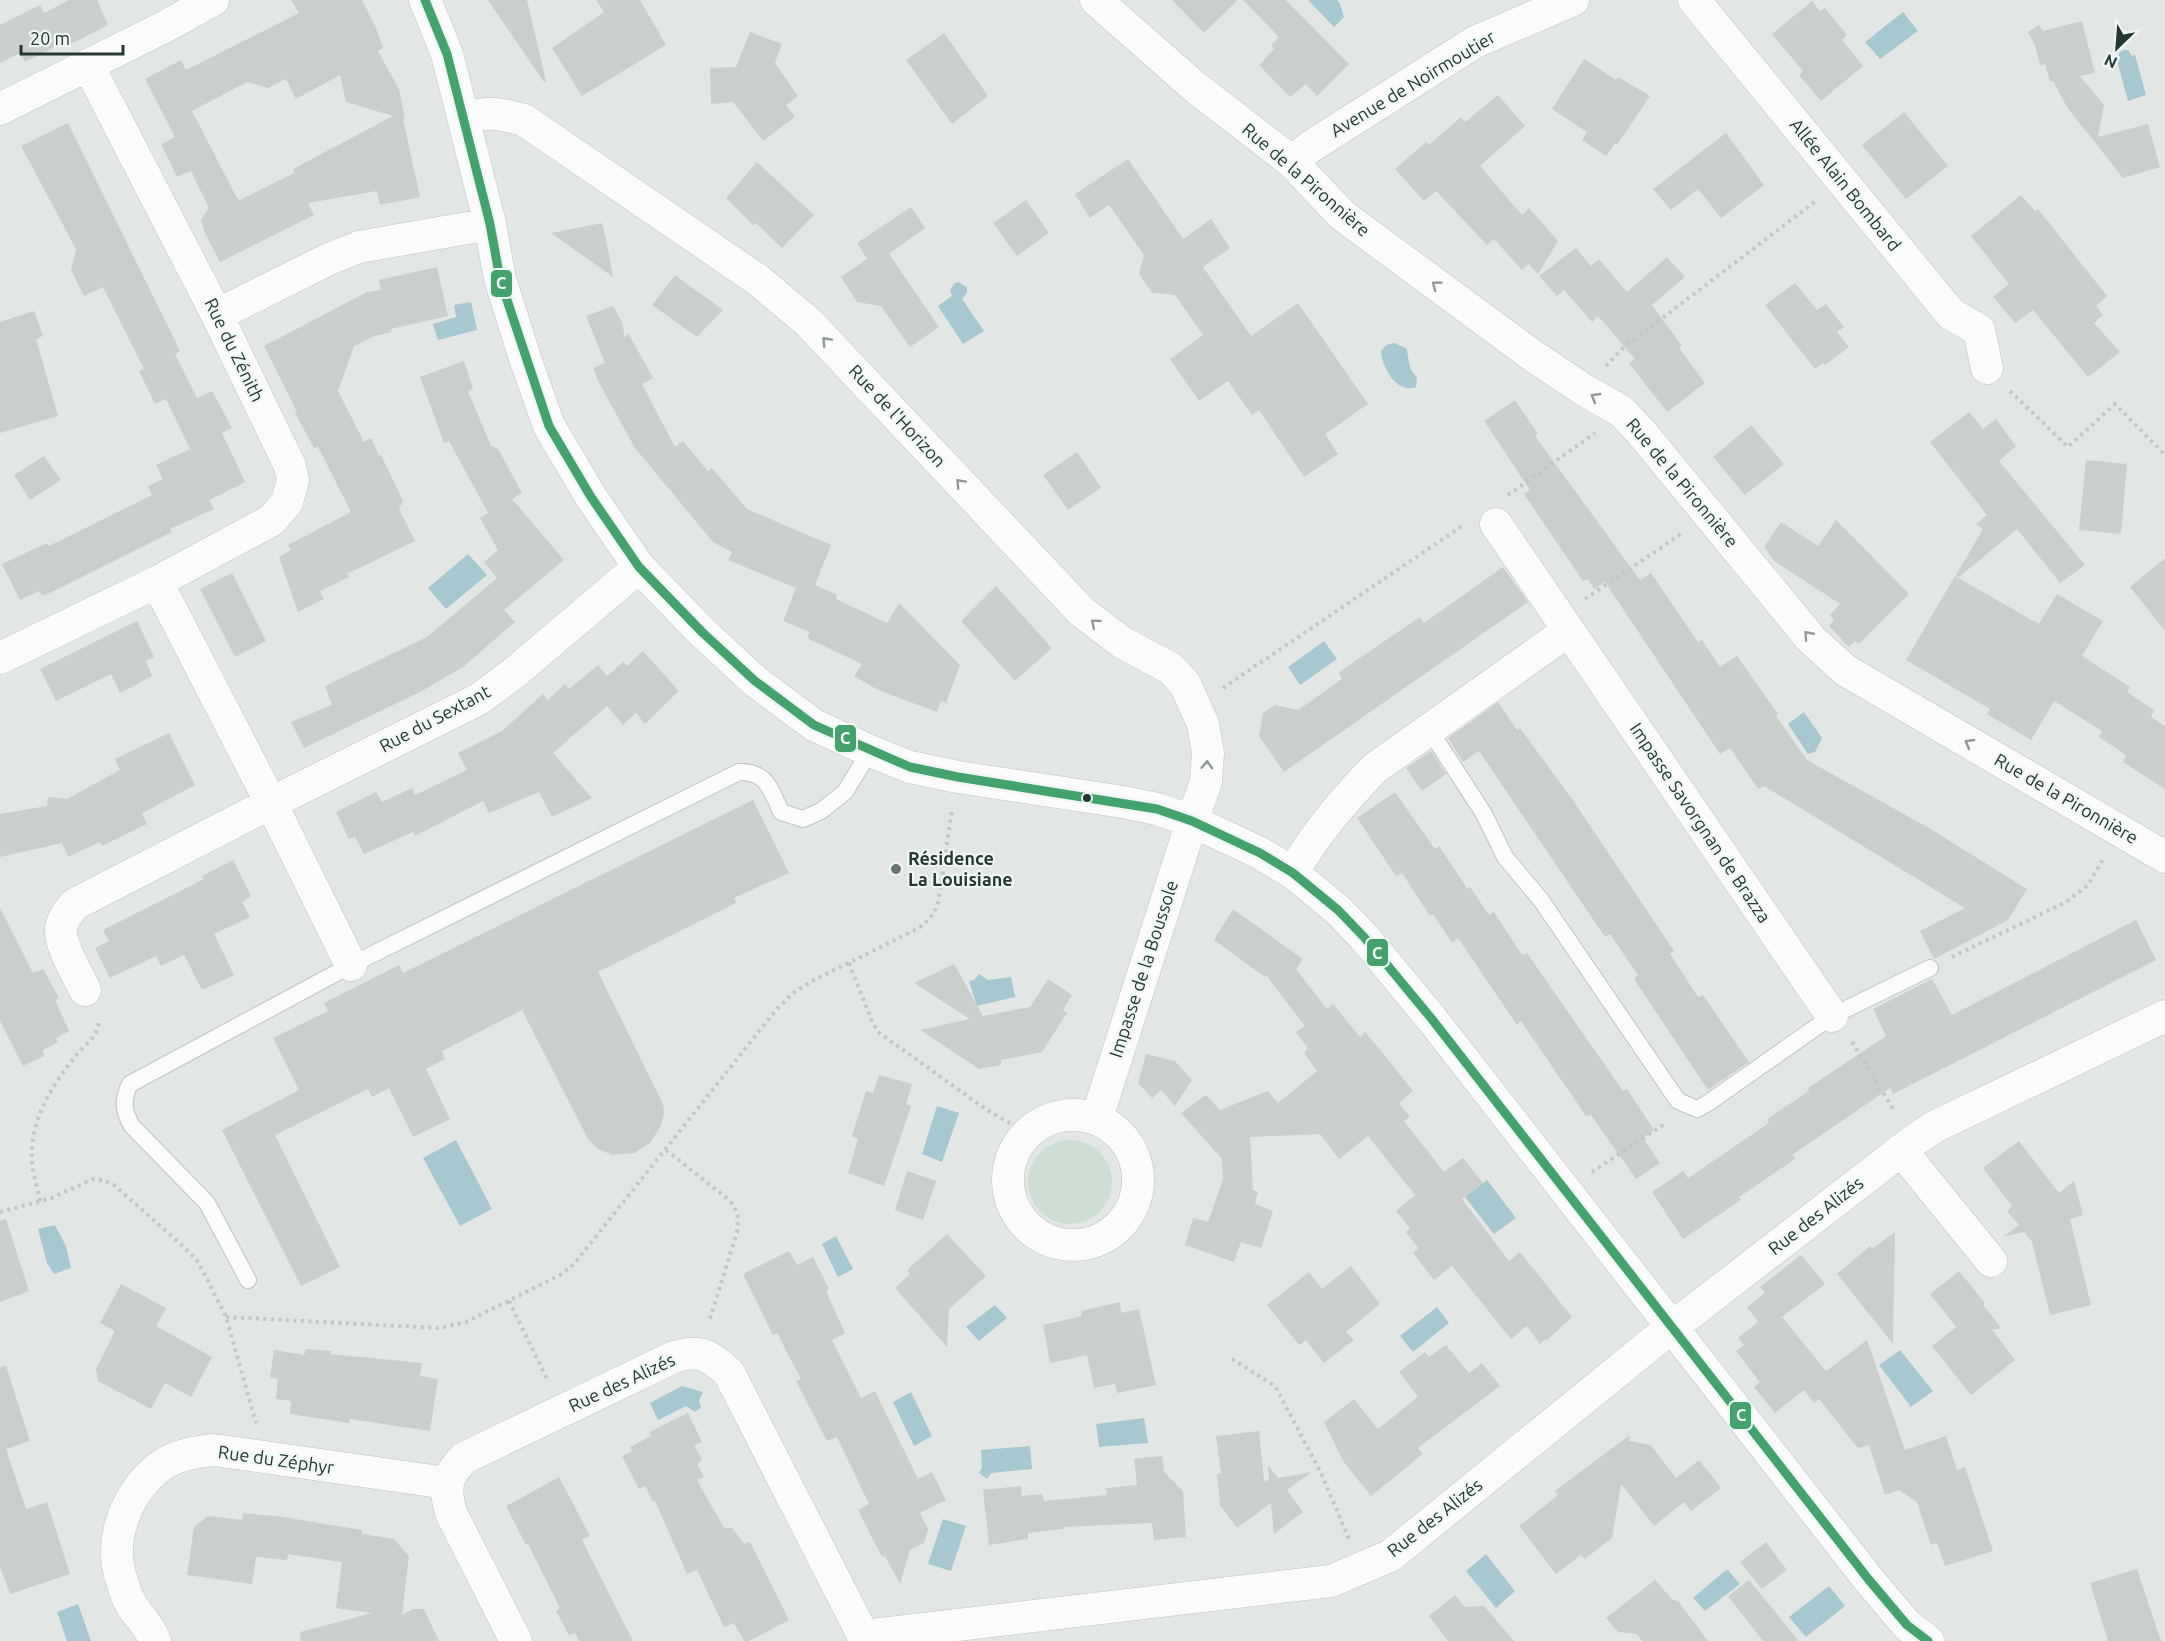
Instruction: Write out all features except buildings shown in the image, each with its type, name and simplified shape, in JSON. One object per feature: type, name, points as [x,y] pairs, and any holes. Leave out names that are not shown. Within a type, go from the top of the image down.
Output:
[{"type":"street","points":[[0,109],[213,0]]},
{"type":"street","points":[[425,0],[447,54],[490,224],[500,279],[549,426],[591,497],[639,567],[702,632],[755,681],[814,725],[910,767],[958,777],[1123,802],[1157,809],[1192,821],[1228,836],[1293,873],[1338,910],[1364,937],[1431,1018],[1869,1580],[1907,1625],[1928,1641]]},
{"type":"street","name":"Rue de la Pironnière","points":[[1096,0],[1195,87],[1292,162],[1342,215],[1529,353],[1584,390],[1621,411],[1641,432],[1811,639],[1845,670],[2165,857]]},
{"type":"street","name":"Allée Alain Bombard","points":[[1694,0],[1951,314],[1979,330],[1987,368]]},
{"type":"street","name":"Avenue de Noirmoutier","points":[[1292,162],[1310,147],[1475,42],[1565,1]]},
{"type":"street","name":"Rue du Zénith","points":[[0,658],[157,582],[272,520],[287,502],[293,480],[290,466],[217,315],[88,65]]},
{"type":"street","name":"Rue de l'Horizon","points":[[464,119],[481,113],[498,113],[524,120],[758,280],[808,322],[1082,612],[1123,643],[1170,668],[1185,684],[1195,701],[1203,724],[1208,753],[1206,782],[1192,821]]},
{"type":"street","points":[[217,315],[329,259],[359,247],[490,224]]},
{"type":"street","name":"Impasse Savorgnan de Brazza","points":[[1488,515],[1832,1016]]},
{"type":"street","name":"Rue du Sextant","points":[[85,990],[64,946],[61,930],[65,916],[75,903],[478,699],[514,673],[639,567]]},
{"type":"street","points":[[157,582],[271,803],[351,966]]},
{"type":"street","points":[[1293,873],[1300,859],[1353,790],[1375,768],[1429,729],[1563,623]]},
{"type":"street","name":"Impasse de la Boussole","points":[[1097,1118],[1192,821]]},
{"type":"street","name":"Rue des Alizés","points":[[447,1483],[453,1469],[464,1458],[674,1357],[686,1353],[699,1353],[715,1359],[729,1373],[865,1639],[1331,1581],[1390,1556],[1672,1328],[1936,1126],[2165,1016]]},
{"type":"street","points":[[1066,1114],[1097,1118],[1117,1130],[1132,1149],[1139,1171],[1138,1196],[1124,1222],[1104,1238],[1080,1245],[1054,1243],[1036,1234],[1018,1216],[1009,1196],[1007,1174],[1013,1153],[1027,1132],[1046,1120],[1066,1114]]},
{"type":"street","points":[[1907,1146],[1991,1261]]},
{"type":"street","name":"Rue du Zéphyr","points":[[155,1641],[131,1605],[121,1578],[116,1552],[119,1527],[131,1501],[147,1479],[166,1463],[191,1453],[214,1450],[447,1483]]},
{"type":"street","points":[[447,1483],[446,1498],[450,1513],[516,1641]]},
{"type":"lane","points":[[1429,729],[1484,814],[1505,857],[1541,900],[1678,1101],[1688,1106],[1697,1108],[1707,1103],[1832,1016],[1930,968]]},
{"type":"lane","points":[[248,1280],[207,1203],[132,1126],[124,1112],[124,1096],[130,1084],[351,966],[739,772],[761,775],[781,812],[803,819],[821,811],[845,792],[870,751]]},
{"type":"path","points":[[1584,390],[1622,349],[1841,181]]},
{"type":"path","points":[[1987,368],[2068,447],[2115,404],[2165,455]]},
{"type":"path","points":[[1195,701],[1227,686],[1488,515],[1621,411]]},
{"type":"path","points":[[1563,623],[1709,516]]},
{"type":"path","points":[[226,1317],[439,1328],[466,1322],[549,1282],[574,1264],[776,1010],[793,993],[812,981],[917,929],[926,924],[934,915],[938,903],[958,777]]},
{"type":"path","points":[[1930,968],[2066,902],[2088,885],[2119,829]]},
{"type":"path","points":[[849,963],[878,1032],[987,1110],[1027,1132]]},
{"type":"path","points":[[40,1201],[32,1168],[33,1137],[39,1113],[63,1071],[98,1029],[99,1020],[85,990]]},
{"type":"path","points":[[1832,1016],[1852,1043],[1907,1146]]},
{"type":"path","points":[[1564,1189],[1677,1116],[1688,1106]]},
{"type":"path","points":[[666,1150],[729,1200],[737,1210],[739,1219],[737,1232],[699,1353]]},
{"type":"path","points":[[0,1212],[52,1198],[93,1179],[103,1180],[114,1185],[196,1259],[226,1317],[265,1458]]},
{"type":"path","points":[[509,1301],[563,1410]]},
{"type":"path","points":[[1232,1359],[1275,1386],[1320,1471],[1362,1568]]},
{"type":"green space","points":[[1062,1140],[1078,1140],[1094,1147],[1105,1158],[1112,1174],[1109,1198],[1100,1212],[1078,1224],[1062,1224],[1046,1217],[1035,1206],[1028,1190],[1028,1174],[1035,1158],[1046,1147]]},
{"type":"water","points":[[1308,0],[1337,0],[1344,17],[1334,27]]},
{"type":"water","points":[[1903,12],[1918,31],[1880,59],[1865,42]]},
{"type":"water","points":[[2128,50],[2132,56],[2135,55],[2146,95],[2128,101],[2117,60],[2119,53]]},
{"type":"water","points":[[959,282],[967,288],[967,293],[962,299],[984,331],[963,344],[938,306],[952,296],[950,290],[955,283]]},
{"type":"water","points":[[471,302],[477,330],[438,340],[433,324],[456,317],[454,305]]},
{"type":"water","points":[[1394,343],[1406,348],[1410,367],[1417,377],[1416,387],[1403,387],[1397,383],[1384,365],[1381,351],[1386,345]]},
{"type":"water","points":[[468,554],[487,575],[446,609],[428,588]]},
{"type":"water","points":[[1324,641],[1337,659],[1300,685],[1288,667]]},
{"type":"water","points":[[1804,712],[1822,738],[1815,752],[1808,754],[1788,724]]},
{"type":"water","points":[[979,974],[988,980],[1011,977],[1015,997],[977,1006],[969,981],[974,980]]},
{"type":"water","points":[[937,1106],[959,1113],[942,1162],[922,1154]]},
{"type":"water","points":[[456,1140],[492,1209],[460,1226],[423,1158]]},
{"type":"water","points":[[1487,1180],[1516,1218],[1494,1234],[1465,1197]]},
{"type":"water","points":[[55,1225],[66,1246],[71,1268],[54,1274],[47,1263],[38,1229]]},
{"type":"water","points":[[836,1236],[853,1269],[838,1277],[822,1244]]},
{"type":"water","points":[[995,1305],[1007,1318],[979,1341],[966,1327]]},
{"type":"water","points":[[1437,1307],[1449,1323],[1413,1352],[1400,1336]]},
{"type":"water","points":[[1900,1350],[1933,1391],[1911,1407],[1879,1365]]},
{"type":"water","points":[[682,1386],[703,1392],[699,1400],[701,1407],[695,1412],[686,1406],[658,1420],[650,1403]]},
{"type":"water","points":[[911,1392],[932,1436],[914,1446],[893,1402]]},
{"type":"water","points":[[1144,1418],[1148,1443],[1099,1447],[1096,1424]]},
{"type":"water","points":[[1030,1446],[1032,1469],[991,1473],[987,1479],[979,1473],[982,1468],[981,1450]]},
{"type":"water","points":[[943,1519],[966,1526],[951,1571],[928,1564]]},
{"type":"water","points":[[1486,1554],[1515,1591],[1496,1608],[1466,1571]]},
{"type":"water","points":[[1727,1569],[1740,1584],[1705,1611],[1693,1598]]},
{"type":"water","points":[[1829,1586],[1845,1606],[1806,1637],[1789,1617]]},
{"type":"water","points":[[78,1604],[91,1641],[67,1641],[57,1612]]},
{"type":"transit line","name":"C","points":[[425,0],[447,54],[490,224],[500,279],[549,426],[591,497],[639,567],[702,632],[755,681],[814,725],[910,767],[958,777],[1157,809],[1192,821],[1260,853],[1293,873],[1338,910],[1364,937],[1431,1018],[1869,1580],[1907,1625],[1928,1641]]},
{"type":"place","name":"Résidence La Louisiane","points":[[896,869]]}]
